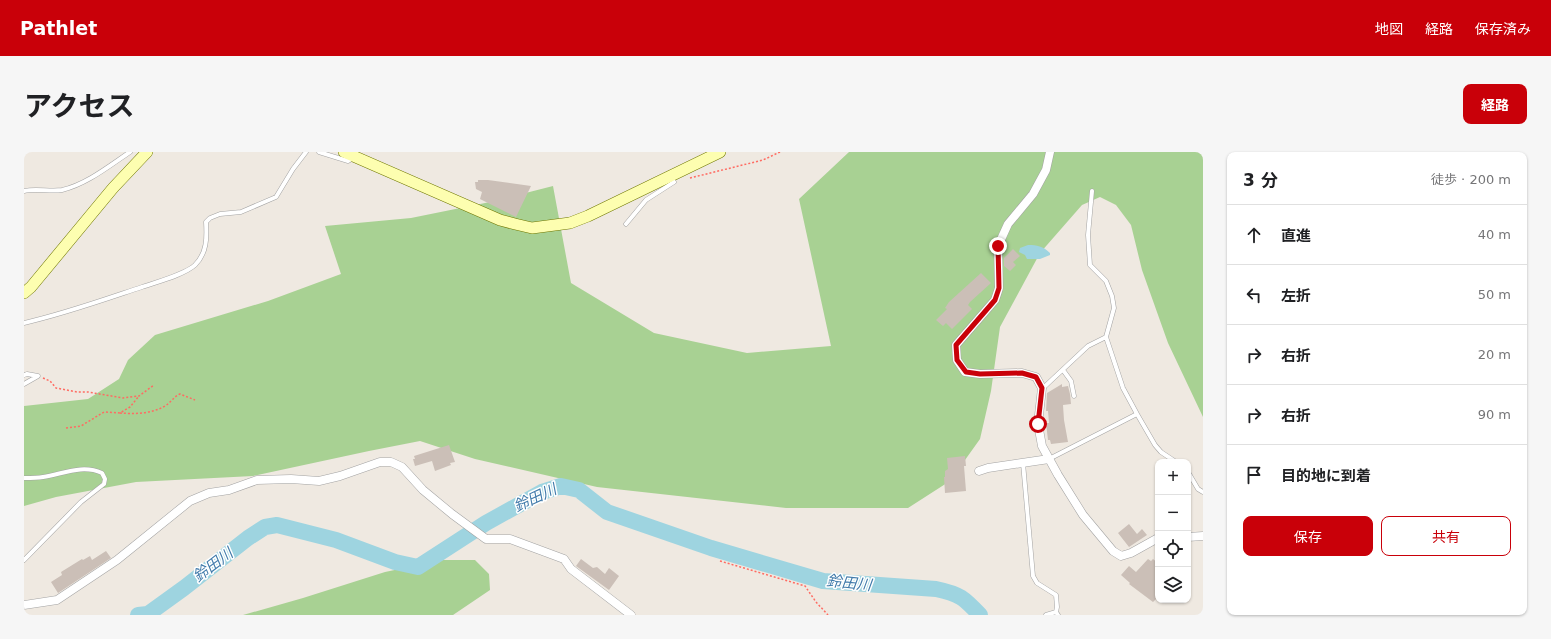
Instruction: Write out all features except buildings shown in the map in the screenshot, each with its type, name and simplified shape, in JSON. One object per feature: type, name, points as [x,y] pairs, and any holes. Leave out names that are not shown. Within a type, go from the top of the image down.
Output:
[{"type":"street","points":[[24,293],[31,287],[113,188],[147,152]]},
{"type":"street","points":[[344,152],[500,220],[532,228],[570,223],[588,216],[672,179],[720,152]]},
{"type":"street","points":[[1050,152],[1046,170],[1033,194],[1008,224],[998,246],[999,288],[995,300],[956,345],[957,360],[966,372],[980,374],[1022,373],[1036,377],[1042,389],[1038,424],[1042,446],[1083,515],[1113,550],[1121,556],[1131,553],[1155,540]]},
{"type":"street","points":[[979,471],[988,468],[1049,458]]},
{"type":"street","points":[[24,605],[57,600],[117,560],[190,501],[209,493],[229,490],[257,480],[291,479],[319,481],[340,476],[380,462],[391,462],[402,467],[423,490],[452,514],[486,538],[510,539],[564,559],[571,569],[631,615]]},
{"type":"street","points":[[1191,537],[1203,536]]},
{"type":"lane","points":[[24,190],[61,190],[87,180],[130,152]]},
{"type":"lane","points":[[24,323],[174,277],[194,266],[204,254],[207,240],[206,222],[210,218],[220,214],[240,212],[276,197],[293,169],[306,152]]},
{"type":"lane","points":[[319,152],[348,162],[355,157]]},
{"type":"lane","points":[[626,224],[646,200],[672,179]]},
{"type":"lane","points":[[1092,191],[1088,228],[1090,265],[1106,280],[1112,296],[1114,308],[1106,337],[1122,388],[1155,445],[1161,452],[1172,459]]},
{"type":"lane","points":[[1042,389],[1088,346],[1106,337]]},
{"type":"lane","points":[[1062,370],[1071,381],[1074,396]]},
{"type":"lane","points":[[24,374],[38,376]]},
{"type":"lane","points":[[24,384],[38,376]]},
{"type":"lane","points":[[1049,458],[1137,414]]},
{"type":"lane","points":[[1023,462],[1033,576],[1037,583],[1056,596],[1058,607],[1057,614],[1046,615]]},
{"type":"lane","points":[[24,478],[43,477],[69,470],[84,469],[96,470],[102,473],[105,479],[104,484],[81,502],[24,560]]},
{"type":"lane","points":[[1191,477],[1198,489],[1203,492]]},
{"type":"path","points":[[672,179],[763,160],[780,152]]},
{"type":"path","points":[[38,376],[50,381],[56,388],[123,398],[139,396]]},
{"type":"path","points":[[120,413],[130,407],[139,396],[154,385]]},
{"type":"path","points":[[66,428],[81,426],[104,412],[129,414],[152,411],[163,407],[175,396],[180,394],[195,400]]},
{"type":"path","points":[[720,561],[805,586],[816,602],[828,615]]},
{"type":"green space","points":[[849,152],[1203,152],[1203,417],[1168,343],[1142,270],[1131,225],[1116,205],[1100,197],[1082,205],[1040,253],[1000,327],[991,391],[980,439],[950,481],[908,508],[786,508],[597,487],[475,459],[420,441],[253,476],[136,482],[56,497],[24,506],[24,406],[88,399],[119,379],[128,360],[155,335],[268,301],[341,274],[325,226],[411,218],[490,202],[553,186],[571,283],[654,333],[747,353],[831,346],[799,199]]},
{"type":"green space","points":[[443,560],[475,560],[489,574],[490,590],[453,615],[243,615],[385,572]]},
{"type":"water","points":[[1028,245],[1042,247],[1050,253],[1050,255],[1040,259],[1027,259],[1025,255],[1019,252],[1020,248]]},
{"type":"waterway","name":"鈴田川","points":[[138,615],[148,614],[248,538],[265,527],[277,525],[336,540],[395,562],[418,567],[486,523],[542,492],[561,486],[579,490],[607,512],[711,548],[823,581],[936,589],[956,595],[970,604],[980,615]]},
{"type":"route","points":[[998,246],[999,288],[995,300],[956,345],[957,360],[966,372],[980,374],[1022,373],[1036,377],[1042,388],[1038,424]]}]
